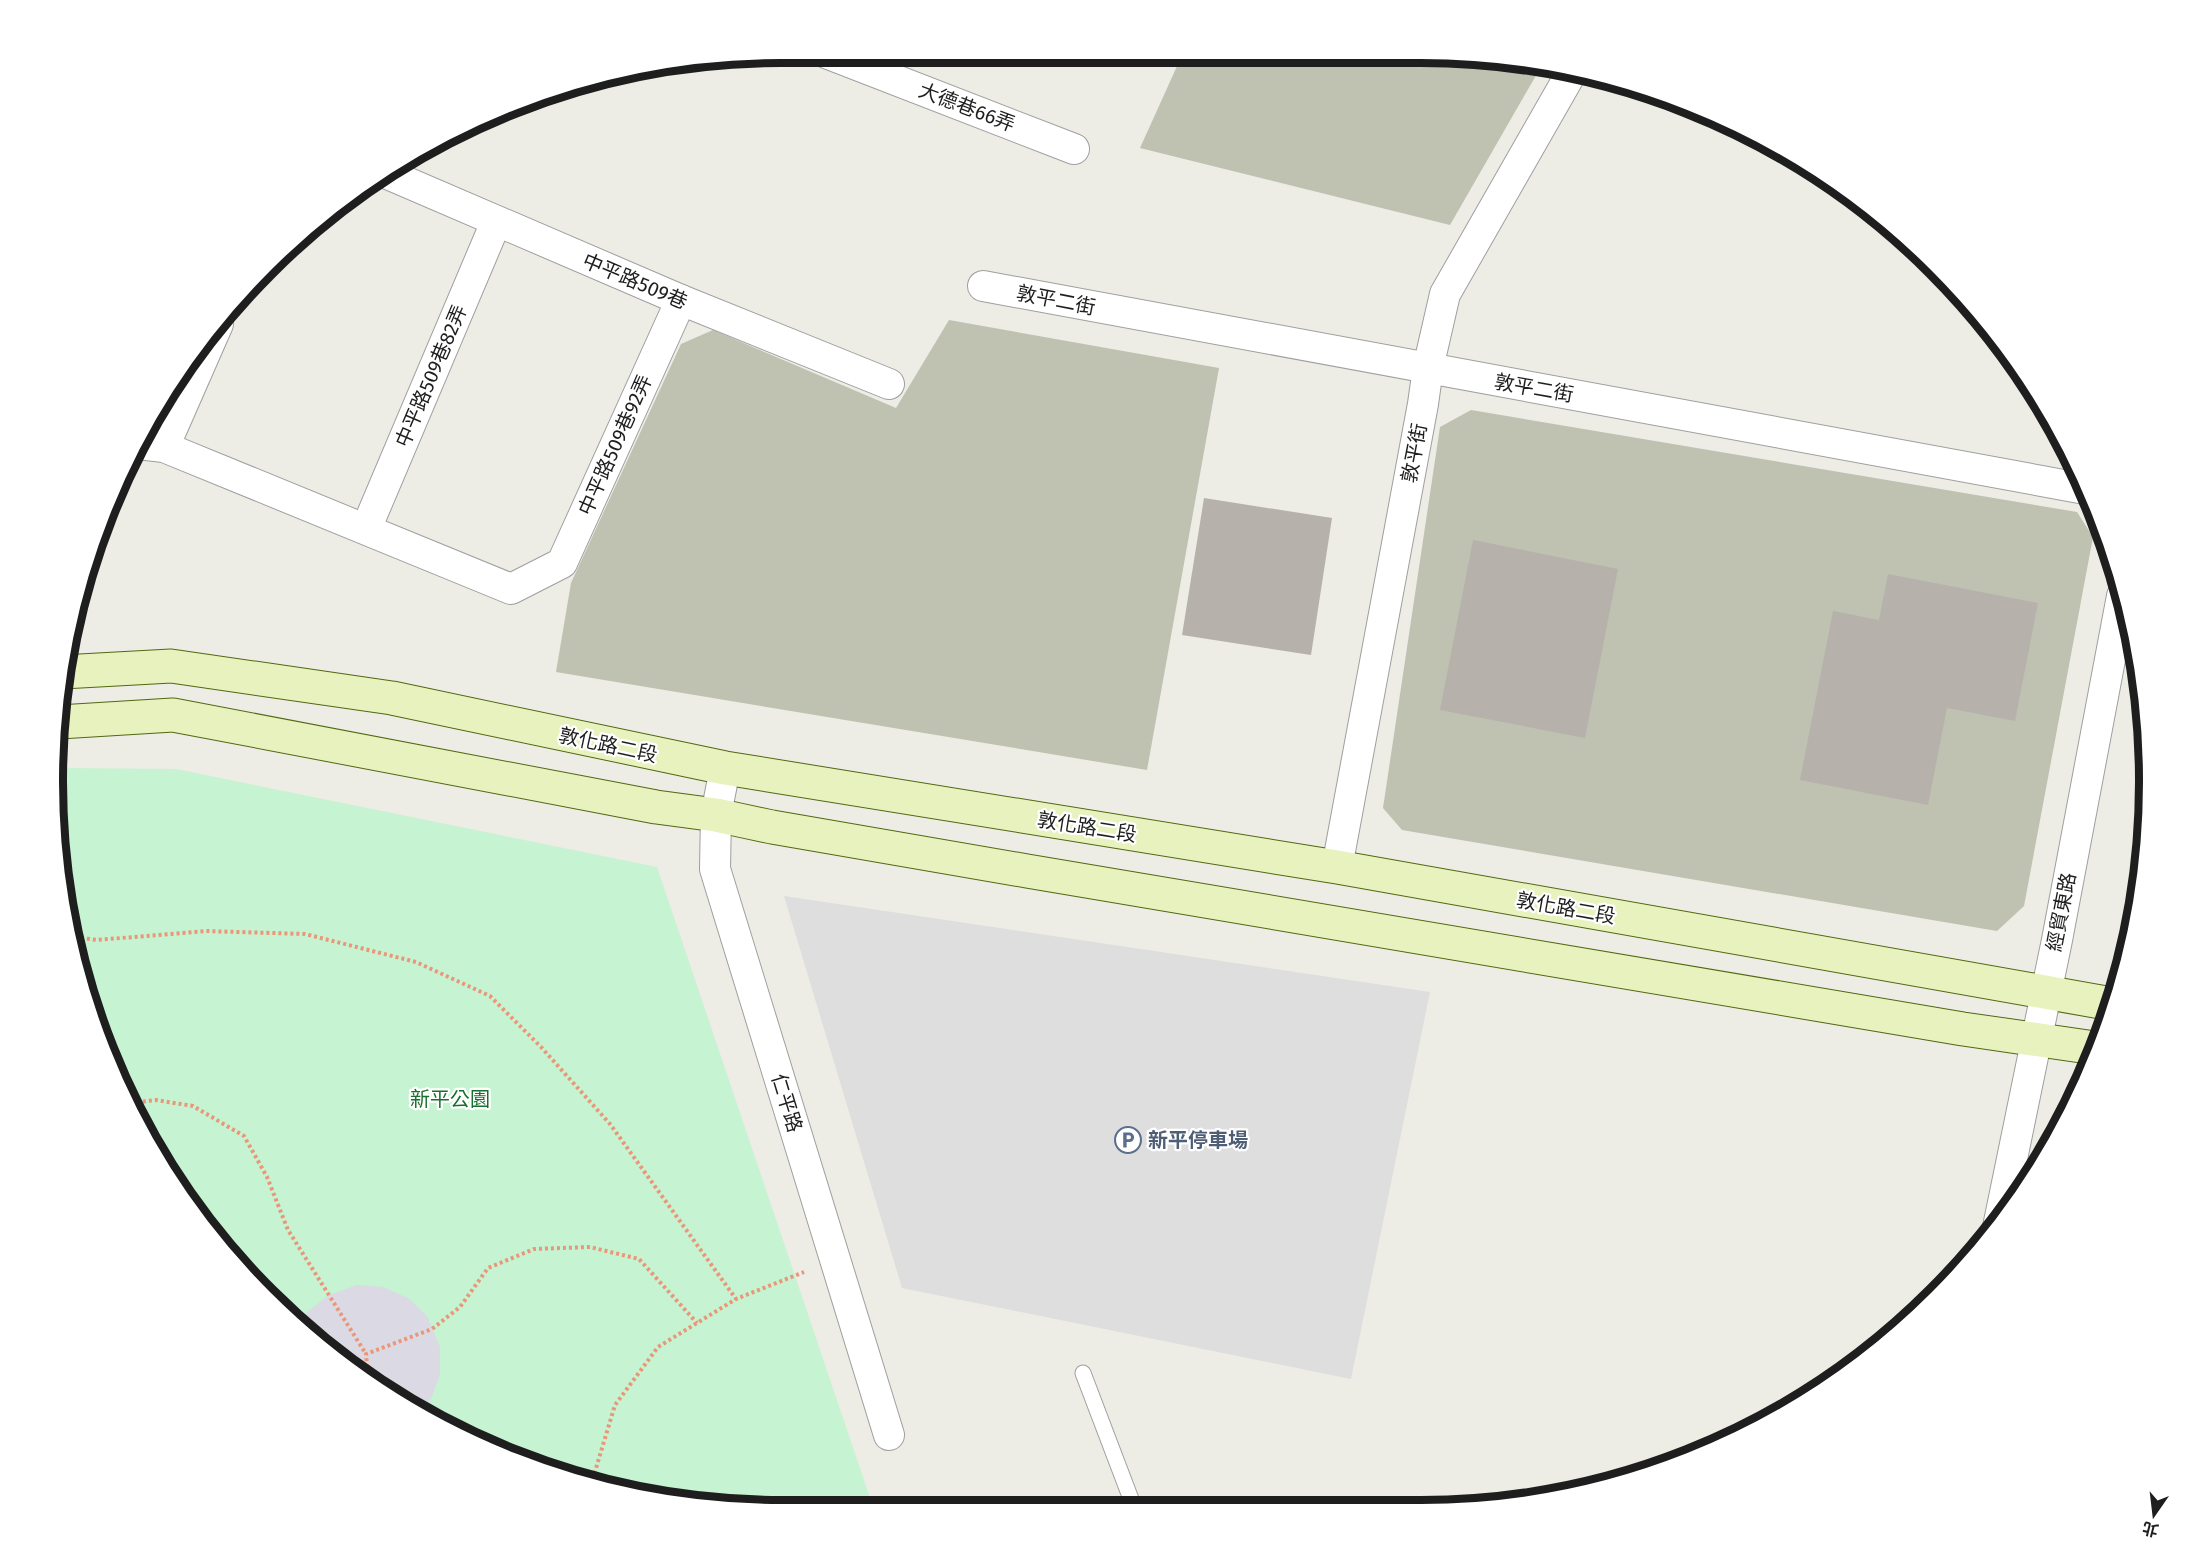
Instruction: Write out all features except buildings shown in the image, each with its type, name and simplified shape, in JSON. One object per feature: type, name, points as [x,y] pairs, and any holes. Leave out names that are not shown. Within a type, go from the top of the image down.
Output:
[{"type":"street","name":"大德巷66弄","points":[[860,63],[1074,149]]},
{"type":"street","name":"敦平街","points":[[1337,867],[1428,368],[1444,294],[1568,78]]},
{"type":"street","name":"中平路509巷","points":[[393,177],[681,300],[890,384]]},
{"type":"street","name":"中平路509巷82弄","points":[[366,529],[496,222]]},
{"type":"street","name":"敦平二街","points":[[983,286],[2075,487]]},
{"type":"street","name":"中平路509巷92弄","points":[[151,445],[366,529],[511,589],[562,563],[681,300]]},
{"type":"street","points":[[151,445],[193,370]]},
{"type":"street","name":"經貿東路","points":[[2003,1203],[2119,613]]},
{"type":"street","name":"敦化路二段","points":[[72,671],[171,666],[392,698],[725,768],[1337,867],[2104,1003]]},
{"type":"street","points":[[66,722],[173,715],[656,807],[716,815],[783,829],[1333,924],[2036,1041],[2087,1047]]},
{"type":"street","name":"仁平路","points":[[725,768],[716,815],[715,869],[889,1435]]},
{"type":"lane","points":[[1083,1373],[1131,1500]]},
{"type":"path","points":[[80,938],[97,940],[206,931],[306,934],[416,962],[490,996],[541,1047],[610,1124],[736,1299]]},
{"type":"path","points":[[139,1102],[156,1100],[193,1106],[244,1136],[267,1177],[288,1230],[366,1354],[367,1368]]},
{"type":"path","points":[[366,1354],[432,1329],[460,1307],[488,1268],[534,1249],[590,1247],[639,1259],[697,1323]]},
{"type":"path","points":[[594,1475],[615,1405],[658,1347],[736,1299],[836,1260]]},
{"type":"shaded area","points":[[1178,63],[1420,63],[1467,65],[1537,73],[1450,225],[1140,148]]},
{"type":"shaded area","points":[[949,320],[1219,368],[1147,770],[556,672],[571,583],[681,344],[713,330],[896,408]]},
{"type":"shaded area","points":[[1471,410],[2077,512],[2093,537],[2024,906],[1997,931],[1402,830],[1383,808],[1440,427]]},
{"type":"shaded area","name":"新平停車場","points":[[784,896],[1430,992],[1351,1379],[902,1288]]},
{"type":"shaded area","points":[[357,1285],[383,1287],[408,1298],[427,1316],[440,1347],[440,1374],[431,1399],[425,1405],[344,1352],[304,1318],[307,1312],[329,1295]]},
{"type":"green space","name":"新平公園","points":[[64,768],[176,769],[657,867],[871,1500],[782,1500],[688,1494],[596,1476],[551,1462],[464,1426],[422,1404],[344,1352],[308,1322],[273,1290],[211,1219],[159,1141],[118,1056],[87,967],[77,922],[69,875]]},
{"type":"place","name":"新平停車場","points":[[1128,1140]]}]
